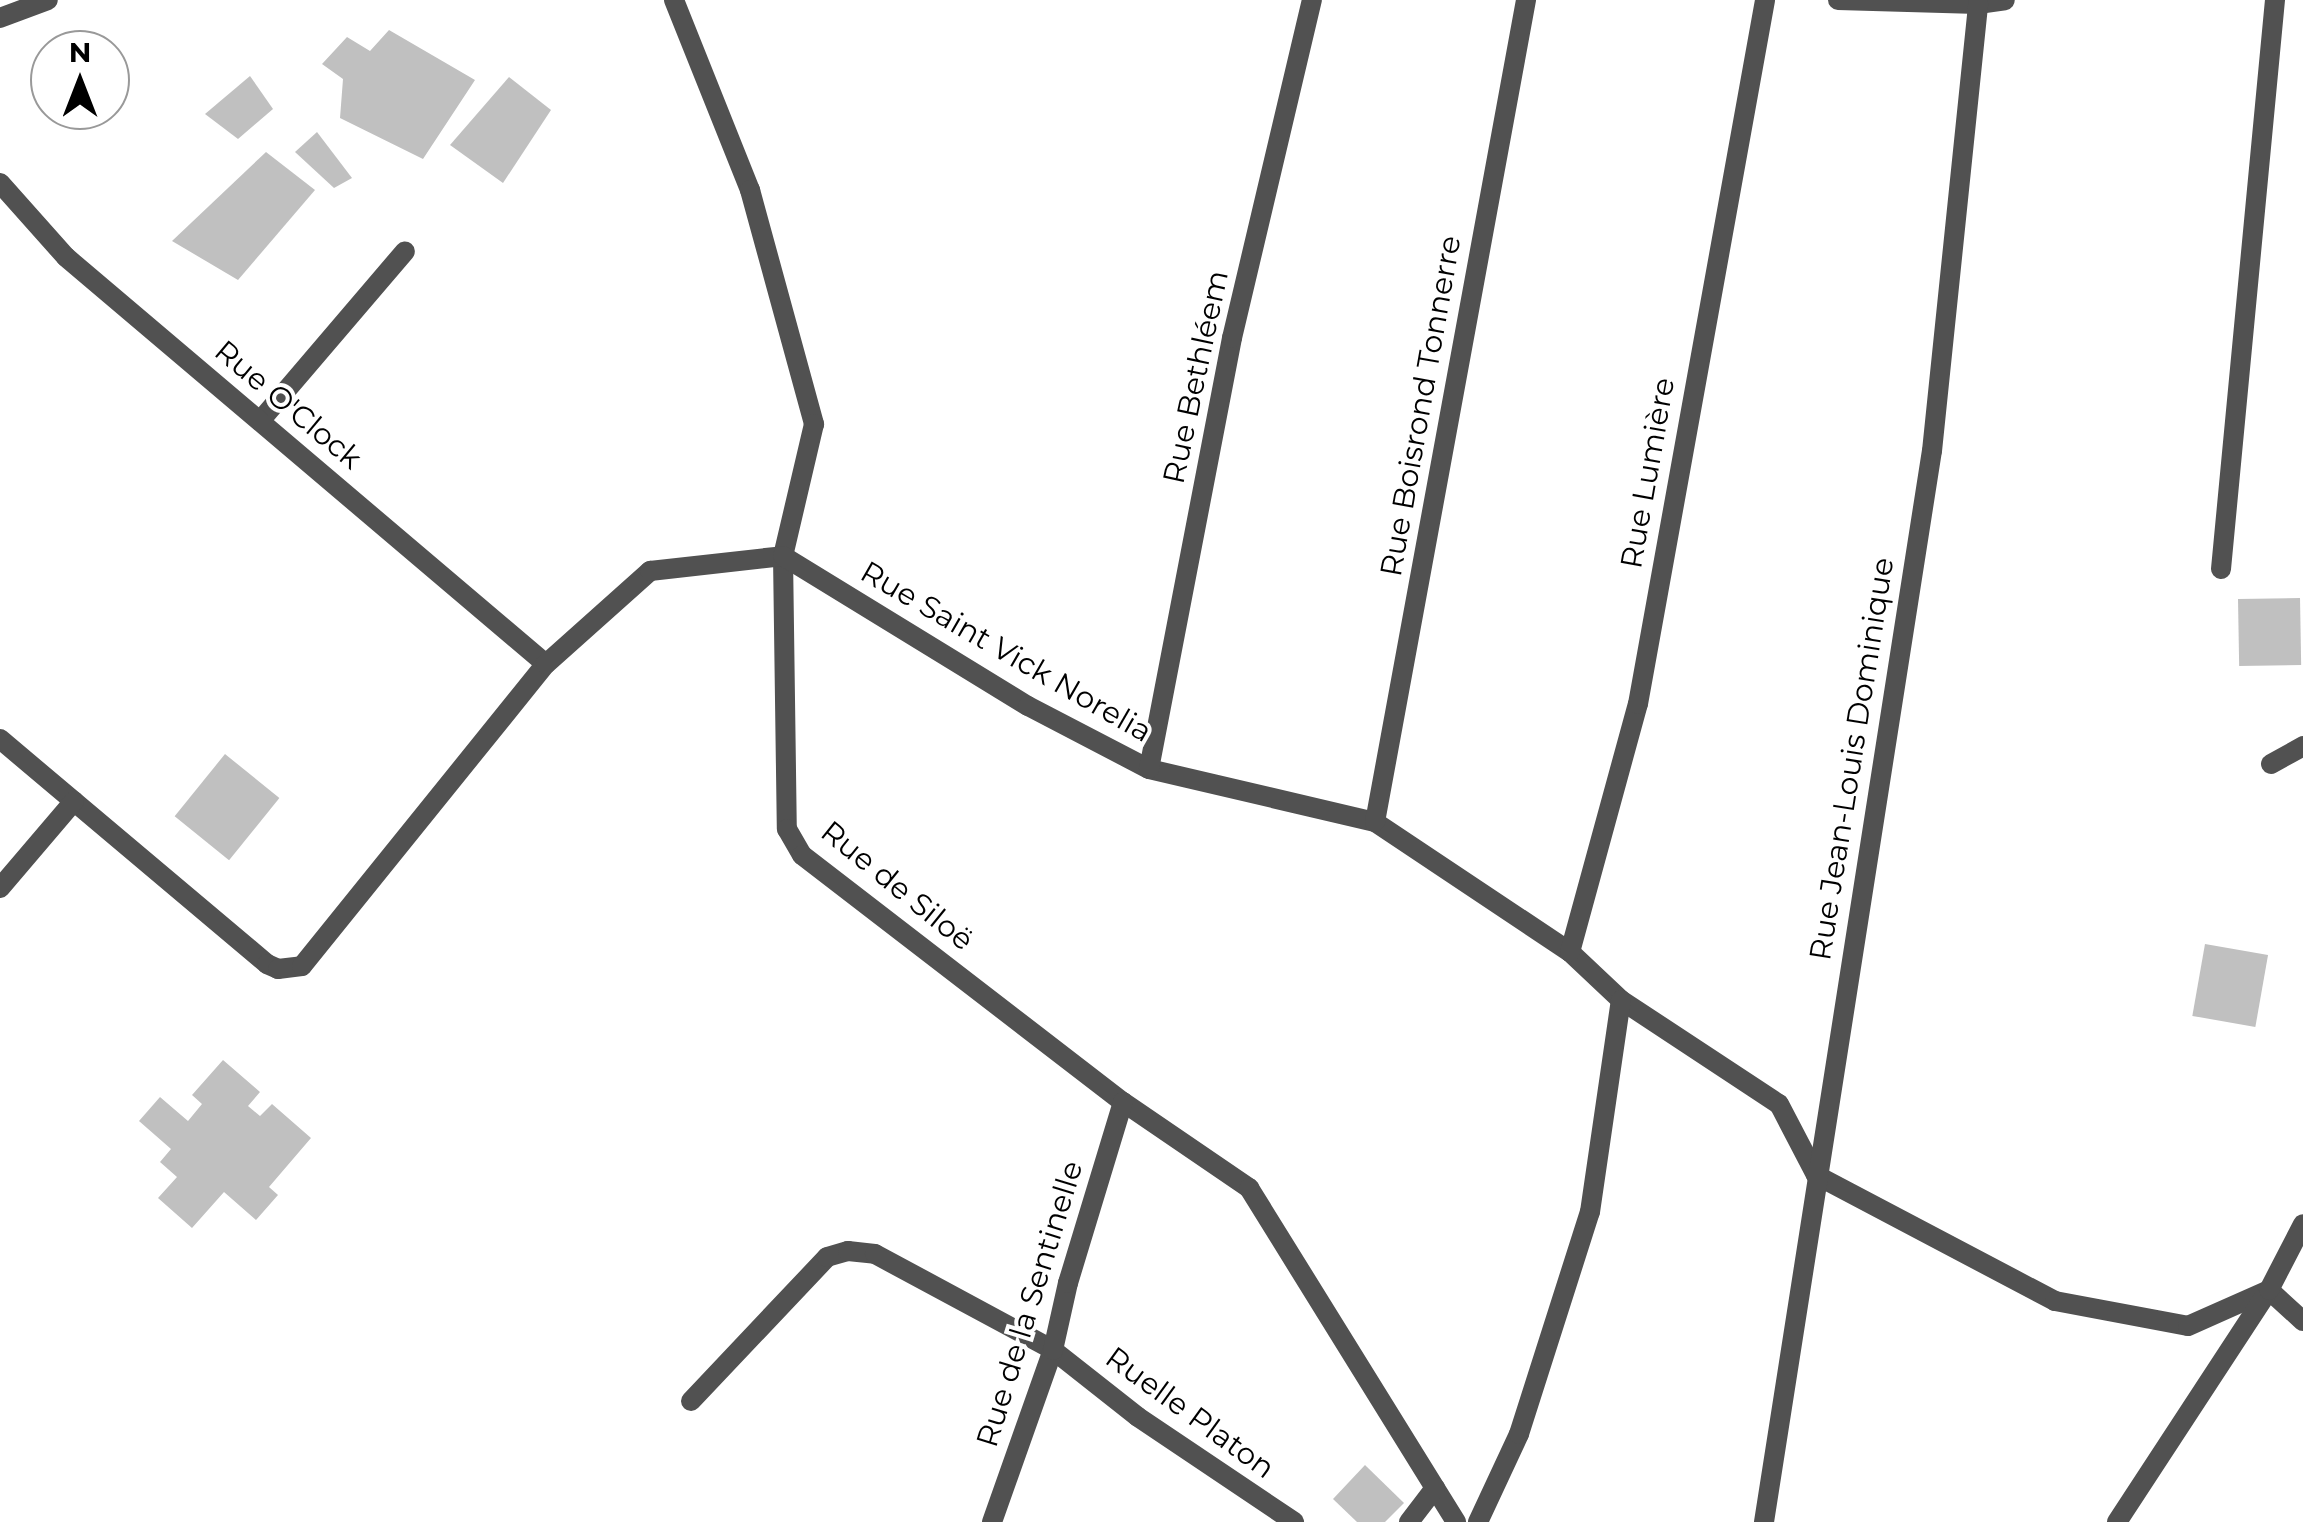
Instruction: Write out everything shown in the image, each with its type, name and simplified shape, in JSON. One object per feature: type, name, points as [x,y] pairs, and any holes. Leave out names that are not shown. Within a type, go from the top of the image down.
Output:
[{"type":"street","points":[[0,18],[48,0]]},
{"type":"street","name":"Rue de Siloë","points":[[674,0],[750,190],[814,424],[783,556],[787,829],[802,855],[1123,1102],[1249,1188],[1456,1522]]},
{"type":"street","name":"Rue Bethléem","points":[[1150,769],[1232,338],[1312,0]]},
{"type":"street","name":"Rue Boisrond Tonnerre","points":[[1376,822],[1526,0]]},
{"type":"street","name":"Rue Lumière","points":[[1570,952],[1638,704],[1765,0]]},
{"type":"street","points":[[1838,0],[1978,4],[2004,0]]},
{"type":"street","points":[[2221,569],[2275,0]]},
{"type":"street","name":"Rue Jean-Louis Dominique","points":[[1764,1522],[1932,451],[1978,4]]},
{"type":"street","name":"Rue O'Clock","points":[[0,183],[66,257],[546,664]]},
{"type":"street","points":[[260,422],[405,251]]},
{"type":"street","points":[[0,739],[268,964],[278,969],[302,966],[546,664],[650,571],[783,556]]},
{"type":"street","name":"Rue Saint Vick Norelia","points":[[783,556],[1028,706],[1150,769],[1376,822],[1570,952],[1621,1000],[1779,1104],[1816,1175]]},
{"type":"street","points":[[2270,764],[2303,746]]},
{"type":"street","points":[[0,888],[74,801]]},
{"type":"street","points":[[1478,1522],[1519,1434],[1590,1212],[1621,1000]]},
{"type":"street","name":"Rue de la Sentinelle","points":[[992,1522],[1053,1350],[1068,1283],[1123,1102]]},
{"type":"street","points":[[1816,1175],[2055,1301],[2188,1326],[2269,1290]]},
{"type":"street","points":[[2116,1522],[2269,1290],[2303,1224]]},
{"type":"street","name":"Ruelle Platon","points":[[692,1401],[827,1257],[848,1251],[875,1254],[1053,1350],[1138,1417],[1294,1522]]},
{"type":"street","points":[[2269,1290],[2303,1320]]},
{"type":"street","points":[[1409,1522],[1435,1488]]},
{"type":"building","points":[[389,30],[475,80],[423,159],[340,118],[343,79],[322,64],[347,37],[370,51]]},
{"type":"building","points":[[250,76],[273,109],[238,139],[205,114]]},
{"type":"building","points":[[509,77],[551,110],[503,183],[450,145]]},
{"type":"building","points":[[317,132],[352,178],[334,188],[295,152]]},
{"type":"building","points":[[266,152],[315,190],[238,280],[172,241]]},
{"type":"building","points":[[2300,598],[2301,665],[2239,666],[2238,599]]},
{"type":"building","points":[[225,754],[279,798],[229,860],[175,816]]},
{"type":"building","points":[[2205,944],[2268,955],[2255,1027],[2192,1016]]},
{"type":"building","points":[[223,1060],[260,1092],[248,1106],[260,1116],[272,1104],[311,1138],[269,1187],[278,1195],[256,1220],[224,1192],[192,1228],[158,1198],[177,1177],[160,1162],[171,1149],[139,1121],[160,1097],[188,1121],[202,1104],[192,1095]]},
{"type":"building","points":[[1365,1465],[1404,1503],[1385,1522],[1357,1522],[1333,1499]]}]
